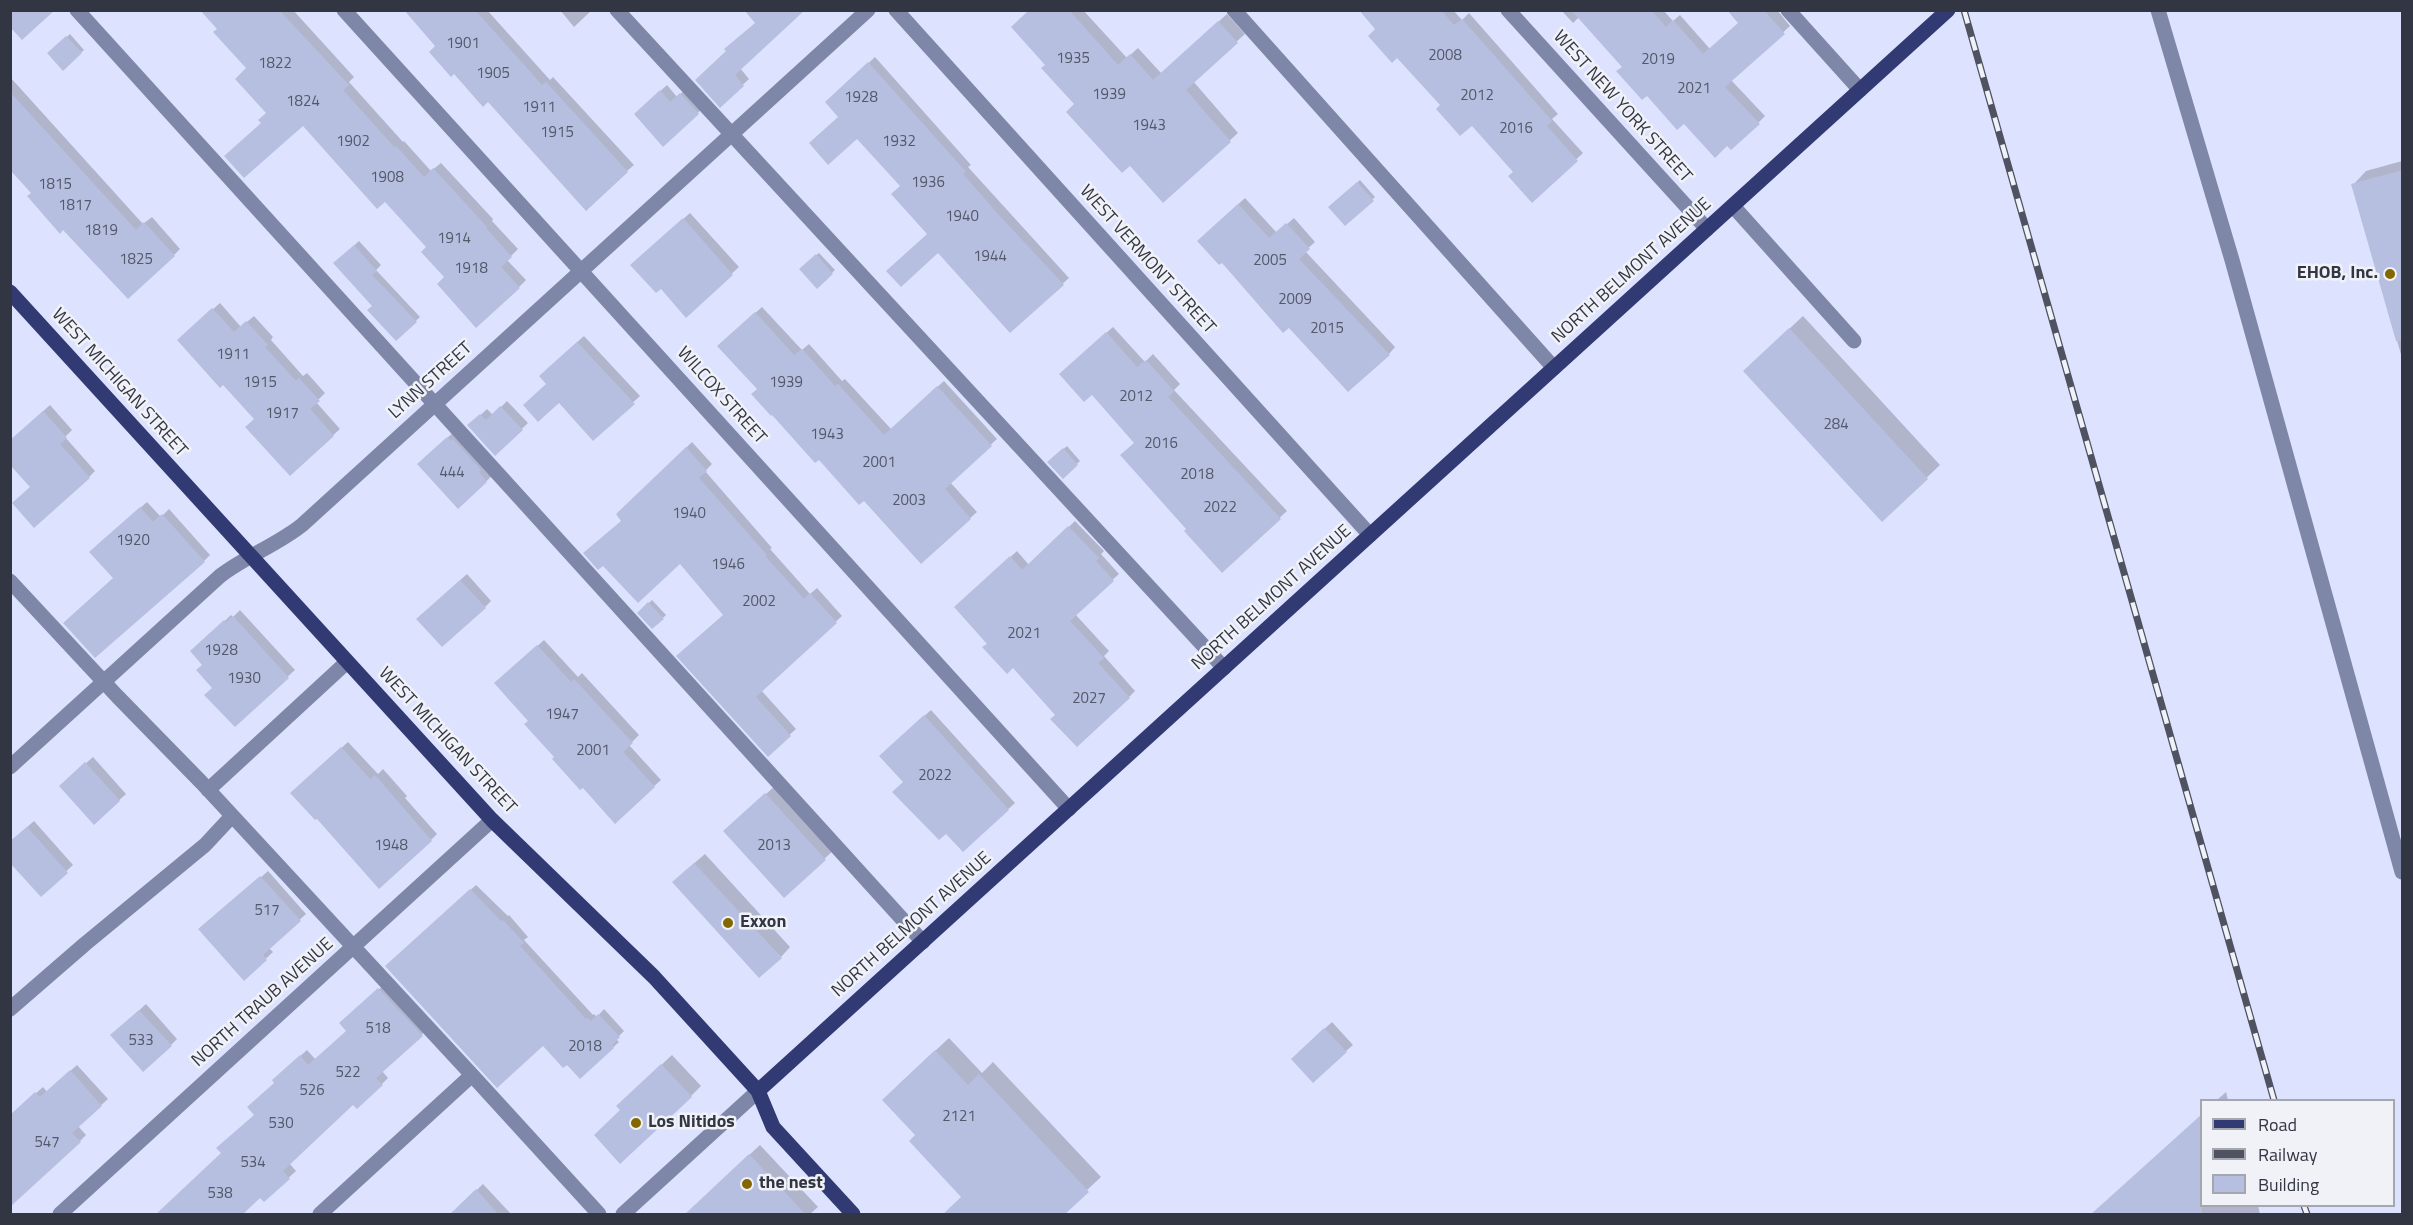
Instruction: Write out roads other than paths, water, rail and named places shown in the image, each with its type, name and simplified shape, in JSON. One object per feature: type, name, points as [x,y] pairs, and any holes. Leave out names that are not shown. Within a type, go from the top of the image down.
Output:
[{"type":"main road","name":"NORTH BELMONT AVENUE","points":[[758,1091],[1948,10]]},
{"type":"main road","name":"WEST MICHIGAN STREET","points":[[10,292],[492,820],[639,961],[758,1091],[773,1127],[853,1215]]},
{"type":"street","points":[[77,10],[923,942]]},
{"type":"street","name":"WILCOX STREET","points":[[344,10],[1069,809]]},
{"type":"street","points":[[617,10],[1224,668]]},
{"type":"street","name":"LYNN STREET","points":[[10,767],[220,576],[238,563],[280,541],[302,525],[868,10]]},
{"type":"street","name":"WEST VERMONT STREET","points":[[896,10],[1370,535]]},
{"type":"street","points":[[1234,10],[1554,368]]},
{"type":"street","name":"WEST NEW YORK STREET","points":[[1508,10],[1707,229]]},
{"type":"street","points":[[1788,10],[1860,90]]},
{"type":"street","points":[[2158,10],[2235,272],[2403,872]]},
{"type":"street","points":[[1733,206],[1854,342]]},
{"type":"street","points":[[10,580],[208,790],[599,1215]]},
{"type":"street","points":[[208,790],[347,662]]},
{"type":"street","points":[[10,1010],[85,944],[206,845],[232,816]]},
{"type":"street","name":"NORTH TRAUB AVENUE","points":[[60,1215],[492,820]]},
{"type":"street","points":[[320,1215],[472,1075]]},
{"type":"street","name":"NORTH BELMONT AVENUE","points":[[623,1215],[758,1091]]},
{"type":"railway","points":[[1964,10],[2274,1099]]},
{"type":"railway","points":[[2304,1207],[2307,1214]]},
{"type":"place","name":"EHOB, Inc.","points":[[2390,274]]},
{"type":"place","name":"Exxon","points":[[728,923]]},
{"type":"place","name":"Los Nitidos","points":[[636,1123]]},
{"type":"place","name":"the nest","points":[[747,1184]]}]
